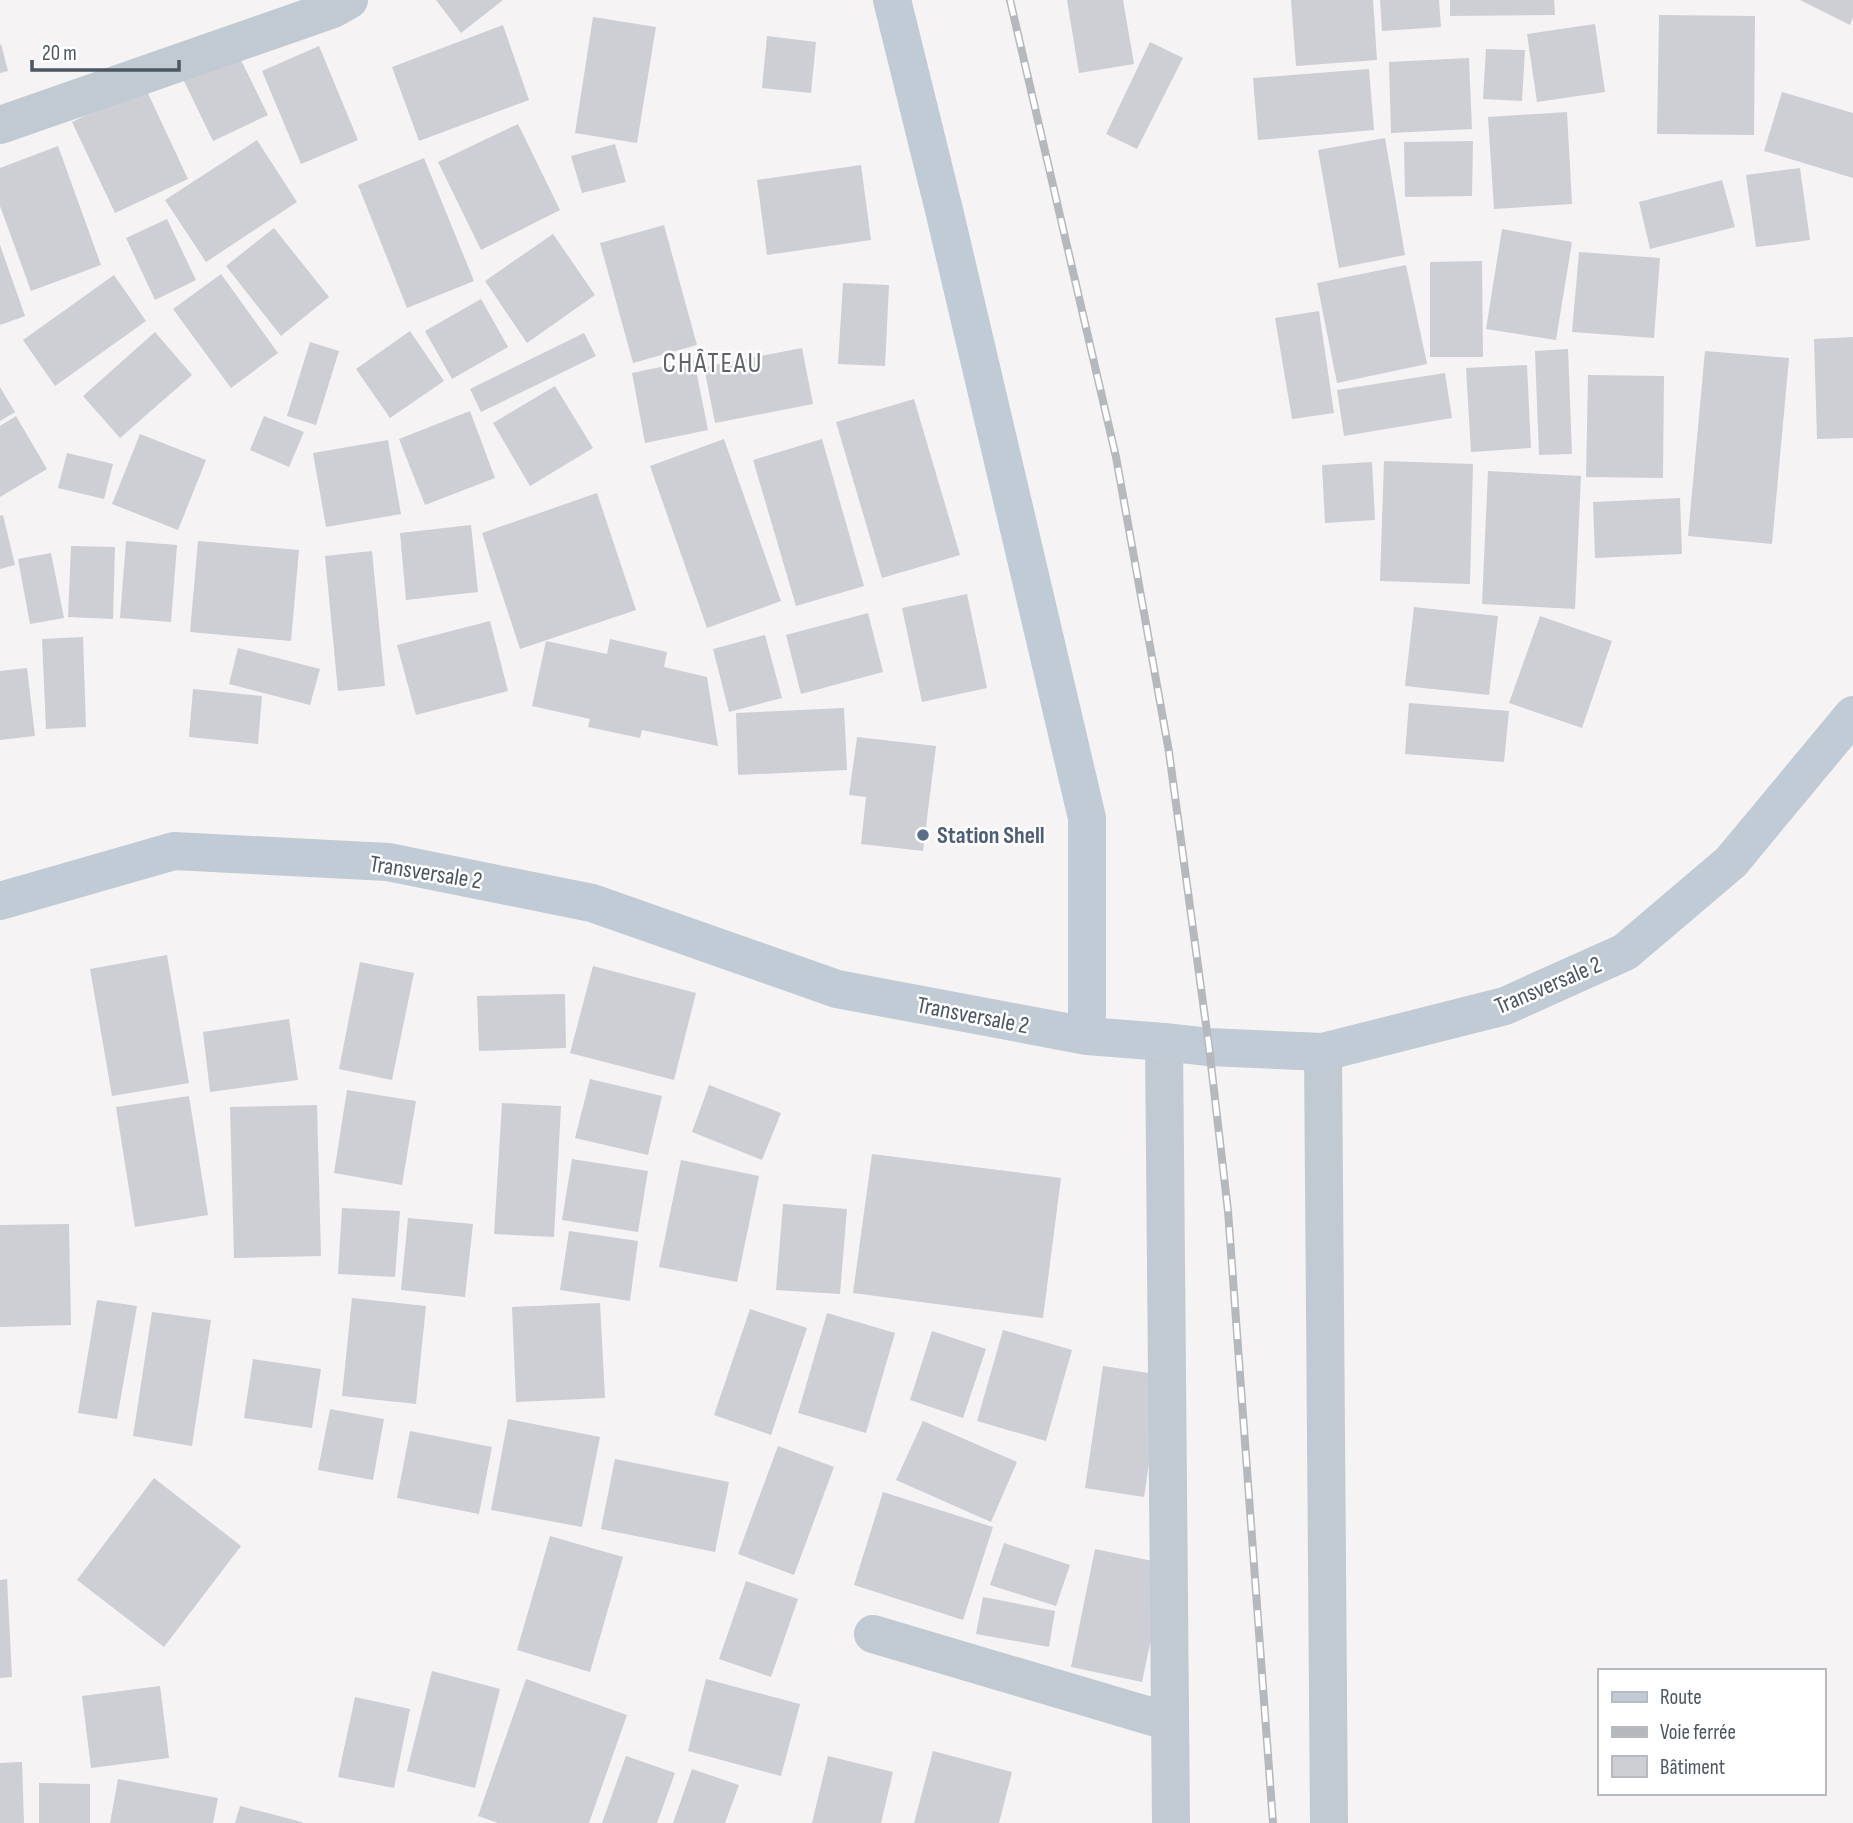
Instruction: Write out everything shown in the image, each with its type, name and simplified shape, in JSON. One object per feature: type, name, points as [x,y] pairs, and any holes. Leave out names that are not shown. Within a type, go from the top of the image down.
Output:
[{"type":"main road","points":[[892,0],[1087,818],[1087,1036]]},
{"type":"main road","name":"Transversale 2","points":[[0,901],[174,851],[388,862],[592,903],[837,989],[1087,1036],[1209,1047],[1323,1052],[1505,1006],[1625,952],[1731,862],[1853,715]]},
{"type":"street","points":[[0,125],[333,9],[349,0]]},
{"type":"street","points":[[1164,1042],[1171,1823]]},
{"type":"street","points":[[1323,1052],[1329,1823]]},
{"type":"street","points":[[873,1634],[1170,1722]]},
{"type":"building","points":[[436,0],[503,0],[461,33]]},
{"type":"building","points":[[1067,0],[1123,0],[1134,64],[1079,73]]},
{"type":"building","points":[[1291,0],[1373,0],[1377,60],[1296,66]]},
{"type":"building","points":[[1380,0],[1439,0],[1441,27],[1382,31]]},
{"type":"building","points":[[1450,0],[1554,0],[1555,15],[1450,16]]},
{"type":"building","points":[[1800,0],[1853,0],[1850,25]]},
{"type":"building","points":[[1659,15],[1755,16],[1754,135],[1657,134]]},
{"type":"building","points":[[593,17],[656,27],[637,143],[575,133]]},
{"type":"building","points":[[1595,24],[1605,92],[1537,102],[1527,34]]},
{"type":"building","points":[[503,25],[529,100],[419,141],[392,67]]},
{"type":"building","points":[[767,36],[816,42],[811,93],[762,88]]},
{"type":"building","points":[[1150,42],[1183,58],[1137,149],[1106,134]]},
{"type":"building","points":[[0,45],[8,71],[0,73]]},
{"type":"building","points":[[319,46],[358,140],[301,164],[262,71]]},
{"type":"building","points":[[1486,49],[1525,50],[1522,101],[1483,99]]},
{"type":"building","points":[[237,52],[268,115],[213,141],[183,79]]},
{"type":"building","points":[[1469,58],[1472,129],[1391,133],[1389,62]]},
{"type":"building","points":[[1369,69],[1374,130],[1258,140],[1253,78]]},
{"type":"building","points":[[145,87],[188,179],[115,213],[72,122]]},
{"type":"building","points":[[1782,92],[1853,113],[1853,178],[1764,151]]},
{"type":"building","points":[[1567,112],[1572,204],[1494,209],[1488,117]]},
{"type":"building","points":[[518,124],[560,210],[481,250],[438,162]]},
{"type":"building","points":[[1385,138],[1405,255],[1339,268],[1318,150]]},
{"type":"building","points":[[257,140],[297,202],[206,262],[165,200]]},
{"type":"building","points":[[1473,141],[1472,196],[1405,197],[1404,142]]},
{"type":"building","points":[[615,144],[626,182],[582,193],[571,156]]},
{"type":"building","points":[[58,146],[101,265],[31,291],[0,206],[0,168]]},
{"type":"building","points":[[424,158],[474,281],[407,308],[358,185]]},
{"type":"building","points":[[861,165],[871,240],[767,255],[757,180]]},
{"type":"building","points":[[1800,168],[1810,240],[1756,247],[1746,175]]},
{"type":"building","points":[[1722,180],[1735,227],[1650,249],[1639,202]]},
{"type":"building","points":[[167,219],[196,280],[155,300],[126,238]]},
{"type":"building","points":[[664,225],[697,345],[633,363],[600,243]]},
{"type":"building","points":[[274,228],[329,297],[281,336],[226,266]]},
{"type":"building","points":[[1502,229],[1572,242],[1556,340],[1486,329]]},
{"type":"building","points":[[553,234],[595,295],[527,343],[485,281]]},
{"type":"building","points":[[0,245],[25,316],[0,325]]},
{"type":"building","points":[[1579,252],[1660,258],[1654,338],[1572,332]]},
{"type":"building","points":[[1482,261],[1483,357],[1430,357],[1430,262]]},
{"type":"building","points":[[1406,265],[1427,364],[1337,383],[1317,283]]},
{"type":"building","points":[[221,274],[278,353],[231,388],[173,309]]},
{"type":"building","points":[[114,275],[146,321],[55,386],[23,340]]},
{"type":"building","points":[[843,283],[889,285],[885,366],[838,364]]},
{"type":"building","points":[[481,299],[508,347],[452,379],[425,331]]},
{"type":"building","points":[[1319,311],[1334,413],[1292,419],[1275,318]]},
{"type":"building","points":[[410,331],[444,381],[390,418],[356,369]]},
{"type":"building","points":[[155,332],[192,375],[120,438],[83,396]]},
{"type":"building","points":[[584,333],[596,356],[481,412],[470,389]]},
{"type":"building","points":[[1853,337],[1853,438],[1817,439],[1814,339]]},
{"type":"building","points":[[310,342],[339,351],[316,425],[287,416]]},
{"type":"building","points":[[802,348],[813,404],[715,423],[704,367]]},
{"type":"building","points":[[1568,349],[1572,454],[1539,455],[1535,351]]},
{"type":"building","points":[[1705,351],[1789,358],[1772,544],[1688,536]]},
{"type":"building","points":[[694,360],[708,430],[645,443],[632,373]]},
{"type":"building","points":[[1527,365],[1531,448],[1471,452],[1466,368]]},
{"type":"building","points":[[1445,373],[1452,418],[1344,436],[1337,390]]},
{"type":"building","points":[[1588,375],[1664,376],[1663,478],[1586,477]]},
{"type":"building","points":[[555,386],[593,448],[530,486],[493,423]]},
{"type":"building","points":[[0,387],[15,412],[0,421]]},
{"type":"building","points":[[914,399],[960,555],[882,578],[836,422]]},
{"type":"building","points":[[470,411],[495,478],[425,505],[399,439]]},
{"type":"building","points":[[16,416],[47,469],[0,497],[0,426]]},
{"type":"building","points":[[264,416],[304,432],[289,467],[250,450]]},
{"type":"building","points":[[140,434],[206,460],[178,530],[112,504]]},
{"type":"building","points":[[724,439],[781,601],[707,628],[650,466]]},
{"type":"building","points":[[822,439],[864,586],[796,606],[753,460]]},
{"type":"building","points":[[388,440],[401,514],[326,527],[313,453]]},
{"type":"building","points":[[67,453],[113,464],[104,499],[58,488]]},
{"type":"building","points":[[1384,461],[1473,464],[1470,584],[1380,581]]},
{"type":"building","points":[[1372,462],[1375,520],[1325,523],[1322,465]]},
{"type":"building","points":[[1488,471],[1581,476],[1575,609],[1482,604]]},
{"type":"building","points":[[597,493],[636,610],[520,649],[482,533]]},
{"type":"building","points":[[1680,498],[1682,554],[1595,558],[1593,502]]},
{"type":"building","points":[[3,515],[15,565],[0,569],[0,516]]},
{"type":"building","points":[[471,525],[478,592],[406,600],[400,533]]},
{"type":"building","points":[[126,541],[177,545],[171,622],[120,618]]},
{"type":"building","points":[[198,541],[299,550],[291,641],[190,632]]},
{"type":"building","points":[[71,546],[115,547],[113,619],[68,617]]},
{"type":"building","points":[[372,551],[385,686],[338,691],[325,556]]},
{"type":"building","points":[[51,553],[64,618],[30,624],[18,559]]},
{"type":"building","points":[[967,594],[987,688],[922,702],[902,608]]},
{"type":"building","points":[[1414,607],[1498,616],[1489,695],[1405,686]]},
{"type":"building","points":[[868,613],[883,672],[801,694],[786,635]]},
{"type":"building","points":[[1540,616],[1612,641],[1582,728],[1509,703]]},
{"type":"building","points":[[490,621],[508,691],[416,715],[397,645]]},
{"type":"building","points":[[765,635],[782,698],[729,712],[713,649]]},
{"type":"building","points":[[83,637],[86,727],[46,729],[42,639]]},
{"type":"building","points":[[610,639],[667,652],[664,667],[707,677],[718,746],[642,730],[640,738],[588,727],[590,719],[532,706],[546,641],[607,654]]},
{"type":"building","points":[[238,648],[320,669],[310,705],[229,684]]},
{"type":"building","points":[[27,668],[35,736],[0,740],[0,671]]},
{"type":"building","points":[[193,689],[262,696],[258,744],[189,737]]},
{"type":"building","points":[[1409,703],[1509,711],[1504,762],[1405,754]]},
{"type":"building","points":[[844,708],[847,770],[738,775],[736,713]]},
{"type":"building","points":[[857,737],[936,746],[923,851],[861,844],[866,797],[849,795]]},
{"type":"building","points":[[167,955],[189,1083],[112,1096],[90,969]]},
{"type":"building","points":[[360,962],[414,973],[392,1080],[339,1069]]},
{"type":"building","points":[[593,966],[696,993],[674,1080],[570,1053]]},
{"type":"building","points":[[565,994],[566,1048],[479,1051],[477,996]]},
{"type":"building","points":[[289,1019],[298,1080],[210,1092],[203,1032]]},
{"type":"building","points":[[590,1079],[662,1096],[648,1155],[575,1138]]},
{"type":"building","points":[[709,1085],[781,1113],[762,1160],[692,1132]]},
{"type":"building","points":[[347,1090],[416,1101],[402,1185],[334,1173]]},
{"type":"building","points":[[189,1096],[208,1215],[135,1227],[116,1107]]},
{"type":"building","points":[[502,1103],[561,1106],[554,1237],[494,1234]]},
{"type":"building","points":[[317,1105],[321,1256],[234,1258],[230,1107]]},
{"type":"building","points":[[872,1154],[1061,1178],[1043,1318],[853,1293]]},
{"type":"building","points":[[572,1159],[648,1171],[638,1232],[562,1220]]},
{"type":"building","points":[[681,1160],[759,1176],[737,1282],[659,1267]]},
{"type":"building","points":[[783,1204],[847,1209],[840,1294],[776,1290]]},
{"type":"building","points":[[342,1208],[400,1211],[395,1277],[338,1274]]},
{"type":"building","points":[[408,1218],[473,1224],[465,1297],[401,1290]]},
{"type":"building","points":[[69,1224],[71,1325],[0,1327],[0,1225]]},
{"type":"building","points":[[569,1231],[638,1241],[630,1301],[560,1290]]},
{"type":"building","points":[[352,1298],[426,1306],[416,1404],[342,1396]]},
{"type":"building","points":[[97,1300],[137,1306],[117,1419],[78,1413]]},
{"type":"building","points":[[600,1303],[605,1398],[516,1402],[512,1307]]},
{"type":"building","points":[[750,1309],[807,1328],[771,1435],[714,1415]]},
{"type":"building","points":[[152,1312],[211,1320],[192,1446],[133,1436]]},
{"type":"building","points":[[827,1313],[895,1333],[866,1433],[798,1413]]},
{"type":"building","points":[[1003,1330],[1072,1350],[1046,1441],[977,1421]]},
{"type":"building","points":[[932,1331],[986,1349],[963,1418],[910,1400]]},
{"type":"building","points":[[253,1359],[321,1369],[312,1428],[244,1418]]},
{"type":"building","points":[[1103,1366],[1162,1375],[1144,1497],[1085,1488]]},
{"type":"building","points":[[330,1409],[384,1419],[373,1480],[318,1470]]},
{"type":"building","points":[[508,1419],[600,1437],[582,1527],[491,1510]]},
{"type":"building","points":[[923,1421],[1017,1462],[991,1522],[896,1480]]},
{"type":"building","points":[[410,1431],[492,1447],[479,1514],[397,1498]]},
{"type":"building","points":[[778,1446],[834,1467],[794,1575],[738,1554]]},
{"type":"building","points":[[615,1459],[729,1482],[715,1552],[601,1529]]},
{"type":"building","points":[[154,1478],[241,1546],[164,1647],[77,1580]]},
{"type":"building","points":[[883,1492],[993,1527],[963,1620],[854,1585]]},
{"type":"building","points":[[550,1536],[623,1557],[590,1672],[517,1650]]},
{"type":"building","points":[[1004,1543],[1070,1565],[1056,1606],[990,1585]]},
{"type":"building","points":[[1095,1549],[1167,1564],[1142,1682],[1071,1667]]},
{"type":"building","points":[[7,1579],[12,1677],[0,1678],[0,1580]]},
{"type":"building","points":[[746,1581],[798,1599],[771,1677],[719,1659]]},
{"type":"building","points":[[983,1597],[1055,1611],[1049,1647],[976,1634]]},
{"type":"building","points":[[432,1671],[500,1689],[475,1788],[407,1771]]},
{"type":"building","points":[[526,1679],[627,1715],[589,1823],[498,1823],[478,1816]]},
{"type":"building","points":[[706,1679],[800,1704],[781,1776],[688,1751]]},
{"type":"building","points":[[160,1686],[169,1758],[91,1768],[82,1696]]},
{"type":"building","points":[[355,1697],[410,1709],[394,1788],[338,1777]]},
{"type":"building","points":[[933,1751],[1012,1772],[999,1823],[914,1823]]},
{"type":"building","points":[[626,1756],[675,1773],[657,1823],[602,1823]]},
{"type":"building","points":[[828,1756],[893,1772],[881,1823],[812,1823]]},
{"type":"building","points":[[22,1762],[24,1823],[0,1823],[0,1763]]},
{"type":"building","points":[[692,1769],[739,1785],[725,1823],[673,1823]]},
{"type":"building","points":[[118,1779],[218,1798],[213,1823],[110,1823]]},
{"type":"building","points":[[39,1783],[90,1784],[90,1823],[39,1823]]},
{"type":"building","points":[[240,1806],[302,1822],[302,1823],[235,1823]]},
{"type":"railway","points":[[1010,0],[1116,457],[1169,752],[1228,1211],[1273,1823]]},
{"type":"place","name":"Station Shell","points":[[923,835]]},
{"type":"district","name":"CHÂTEAU","points":[[713,362]]}]
